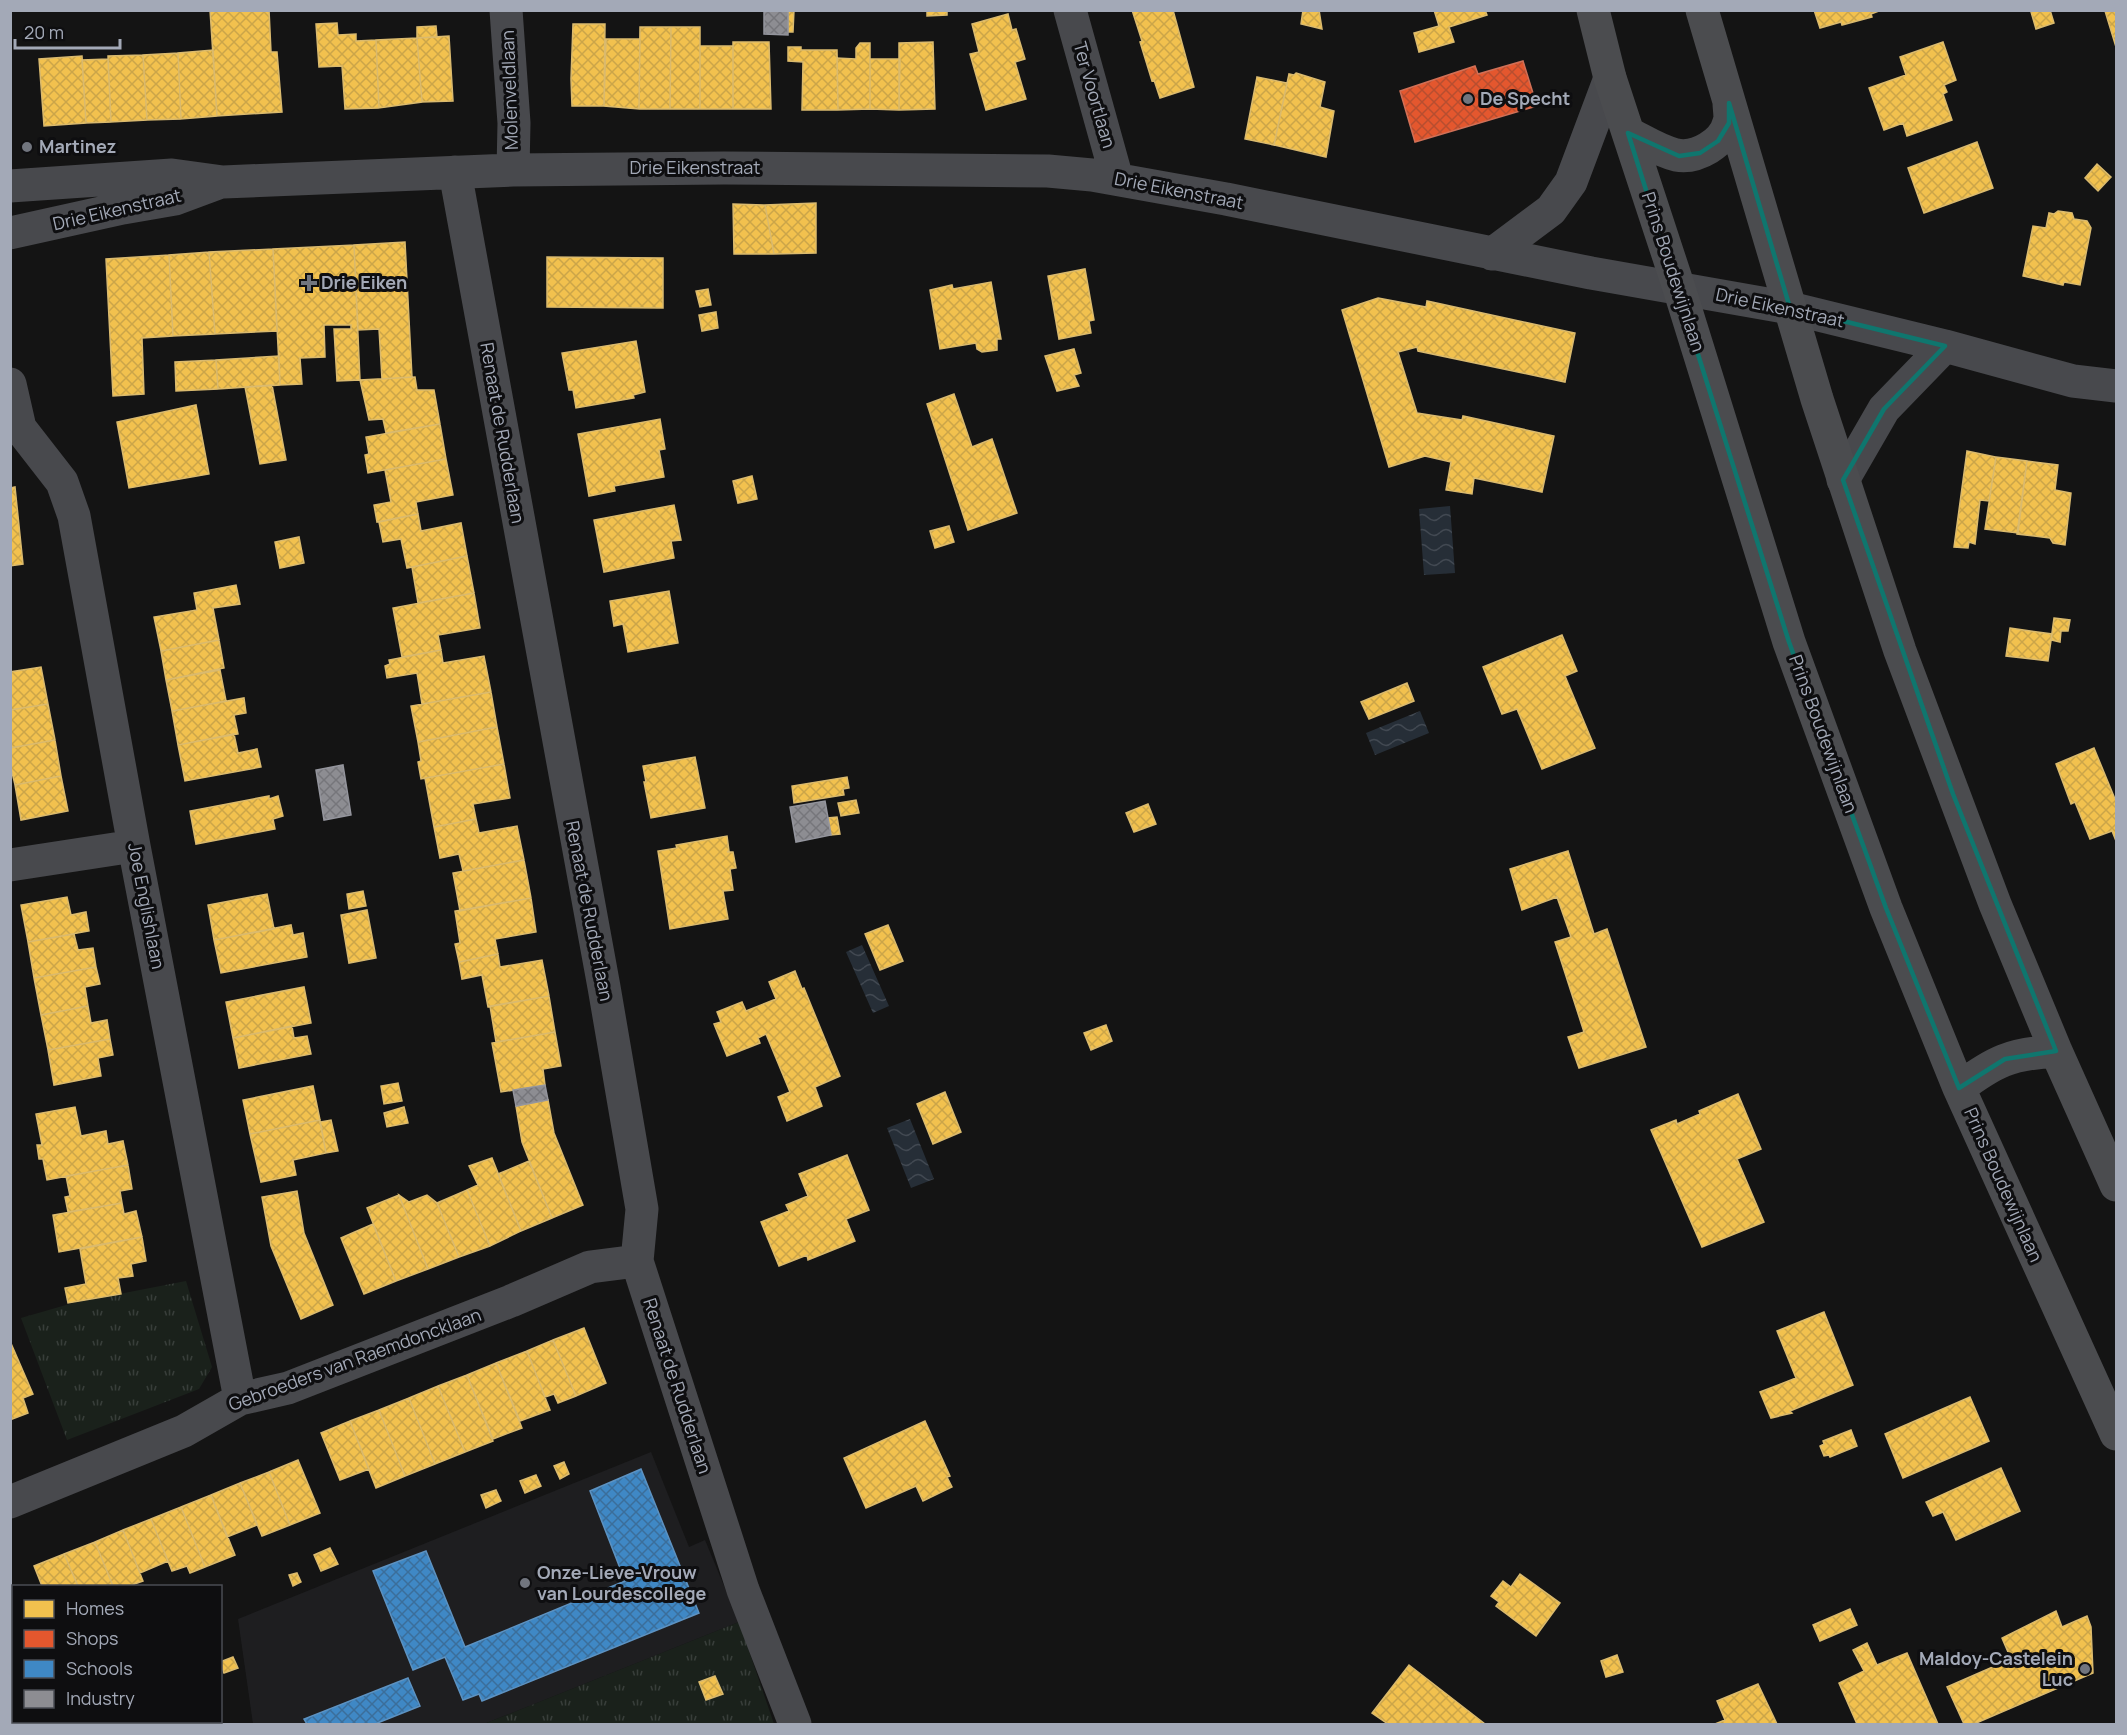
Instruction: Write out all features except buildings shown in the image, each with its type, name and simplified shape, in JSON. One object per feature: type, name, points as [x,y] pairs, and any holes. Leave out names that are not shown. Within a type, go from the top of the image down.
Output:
[{"type":"main road","name":"Prins Boudewijnlaan","points":[[1593,10],[1610,78],[1679,288],[1789,642],[1886,908],[1959,1088],[2116,1434]]},
{"type":"main road","points":[[1702,10],[1843,480],[1900,651],[1995,904],[2055,1051],[2116,1185]]},
{"type":"main road","points":[[1628,133],[1658,149],[1679,156],[1700,153],[1718,141],[1729,123],[1729,103]]},
{"type":"main road","points":[[1959,1088],[1988,1066],[2004,1059],[2055,1051]]},
{"type":"street","name":"Molenveldlaan","points":[[506,10],[514,123],[513,170]]},
{"type":"street","name":"Ter Voortlaan","points":[[1070,10],[1117,179]]},
{"type":"street","points":[[1492,254],[1551,210],[1571,182],[1610,78]]},
{"type":"street","name":"Drie Eikenstraat","points":[[10,186],[172,175],[223,182],[513,170],[724,168],[1048,171],[1092,175],[1226,199],[1492,254],[1790,308],[1945,346],[2073,381],[2116,386]]},
{"type":"street","name":"Renaat de Rudderlaan","points":[[455,172],[604,987],[642,1209],[637,1261],[740,1579],[795,1725]]},
{"type":"street","name":"Drie Eikenstraat","points":[[10,233],[175,199],[223,182]]},
{"type":"street","points":[[1843,480],[1884,409],[1945,346]]},
{"type":"street","name":"Joe Englishlaan","points":[[10,384],[15,425],[62,482],[74,516],[134,846],[240,1399]]},
{"type":"street","points":[[10,865],[134,846]]},
{"type":"street","name":"Gebroeders van Raemdoncklaan","points":[[10,1502],[184,1431],[240,1399],[288,1388],[590,1267],[637,1261]]},
{"type":"highlighted area","points":[[1729,103],[1790,308],[1945,346],[1884,409],[1843,480],[1953,794],[2056,1051],[2005,1059],[1959,1088],[1886,908],[1789,642],[1628,133],[1679,156],[1700,153],[1718,141],[1729,123]]},
{"type":"shaded area","name":"Onze-Lieve-Vrouw van Lourdescollege","points":[[651,1452],[689,1547],[705,1540],[739,1622],[484,1724],[253,1724],[238,1619]]},
{"type":"green space","points":[[186,1281],[212,1367],[199,1389],[67,1440],[21,1318],[73,1303]]},
{"type":"green space","points":[[739,1622],[774,1724],[484,1724]]},
{"type":"water","points":[[1450,506],[1455,573],[1424,575],[1419,509]]},
{"type":"water","points":[[1420,711],[1429,733],[1375,755],[1366,733]]},
{"type":"water","points":[[862,945],[889,1006],[873,1013],[846,952]]},
{"type":"water","points":[[910,1119],[934,1179],[911,1188],[887,1128]]},
{"type":"place","name":"De Specht","points":[[1468,99]]},
{"type":"place","name":"Martinez","points":[[27,147]]},
{"type":"place","name":"Drie Eiken","points":[[309,283]]},
{"type":"place","name":"Onze-Lieve-Vrouw van Lourdescollege","points":[[525,1583]]},
{"type":"place","name":"Maldoy-Castelein Luc","points":[[2085,1669]]}]
